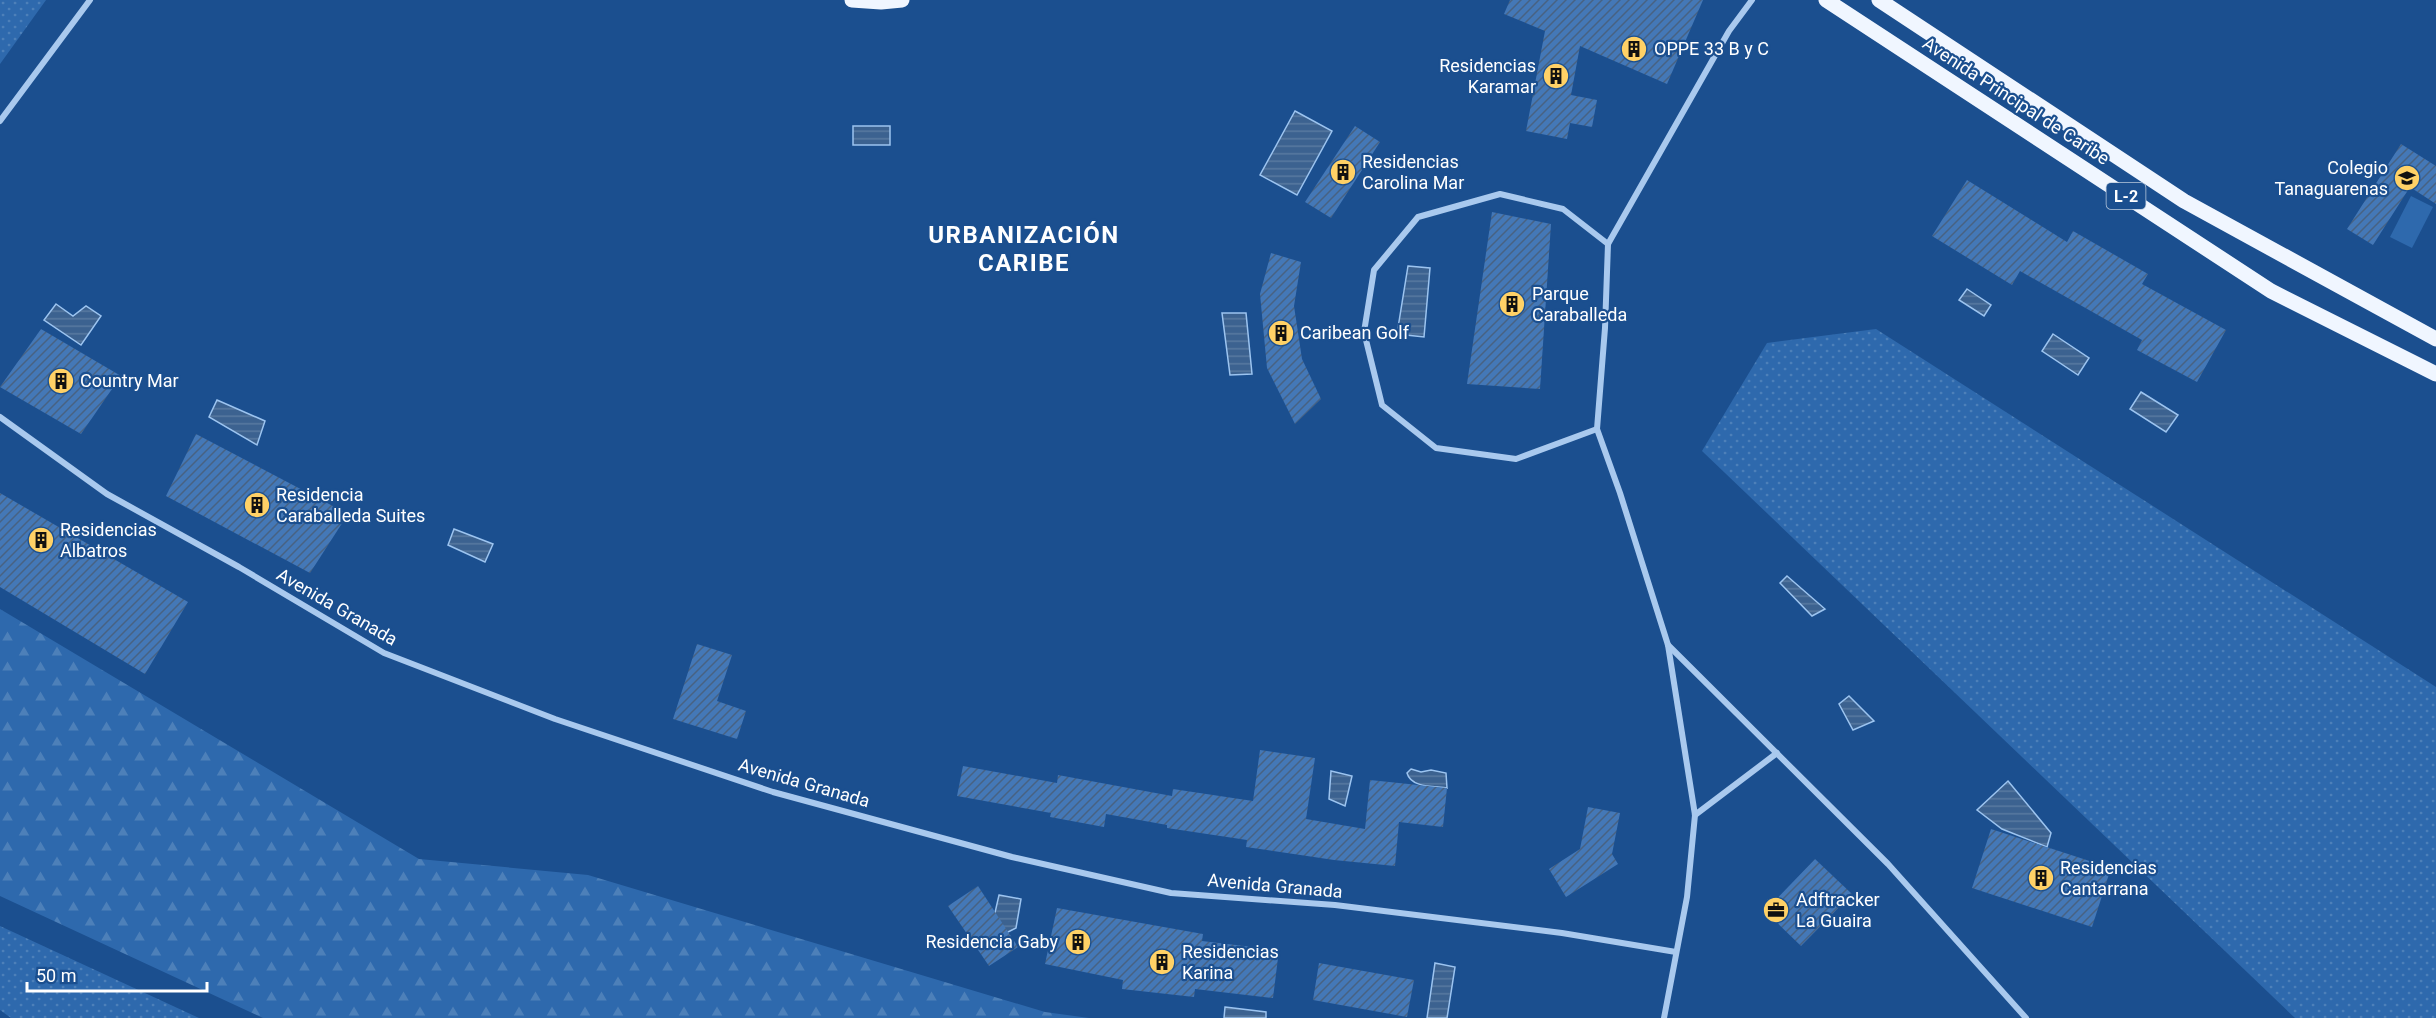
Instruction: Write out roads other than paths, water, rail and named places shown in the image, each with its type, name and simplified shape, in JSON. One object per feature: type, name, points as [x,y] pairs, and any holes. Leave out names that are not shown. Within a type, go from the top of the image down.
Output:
[{"type":"main road","points":[[852,0],[881,2],[903,0]]},
{"type":"main road","name":"Avenida Principal de Caribe","points":[[1826,0],[2271,291],[2436,374]]},
{"type":"main road","name":"Avenida Principal de Caribe","points":[[1879,0],[2184,201],[2436,339]]},
{"type":"street","points":[[0,121],[90,0]]},
{"type":"street","points":[[1664,1018],[1687,897],[1695,815],[1668,645],[1620,492],[1597,429],[1605,328],[1608,244],[1729,31],[1752,0]]},
{"type":"street","points":[[1597,429],[1516,459],[1436,448],[1382,405],[1364,332],[1374,270],[1419,217],[1500,194],[1563,209],[1608,244]]},
{"type":"street","name":"Avenida Granada","points":[[0,417],[107,494],[239,567],[384,653],[555,719],[773,792],[1012,857],[1171,893],[1335,905],[1562,933],[1676,952]]},
{"type":"street","points":[[1668,645],[1888,864],[2026,1018]]},
{"type":"street","points":[[1695,815],[1776,753]]},
{"type":"place","name":"OPPE 33 B y C","points":[[1634,49]]},
{"type":"place","name":"Residencias Karamar","points":[[1556,76]]},
{"type":"place","name":"Residencias Carolina Mar","points":[[1343,172]]},
{"type":"place","name":"Colegio Tanaguarenas","points":[[2407,178]]},
{"type":"place","name":"Parque Caraballeda","points":[[1512,304]]},
{"type":"place","name":"Caribean Golf","points":[[1281,333]]},
{"type":"place","name":"Country Mar","points":[[61,381]]},
{"type":"place","name":"Residencia Caraballeda Suites","points":[[257,505]]},
{"type":"place","name":"Residencias Albatros","points":[[41,540]]},
{"type":"place","name":"Residencias Cantarrana","points":[[2041,878]]},
{"type":"place","name":"Adftracker La Guaira","points":[[1776,910]]},
{"type":"place","name":"Residencia Gaby","points":[[1078,942]]},
{"type":"place","name":"Residencias Karina","points":[[1162,962]]},
{"type":"district","name":"URBANIZACIÓN CARIBE","points":[[1024,249]]}]
